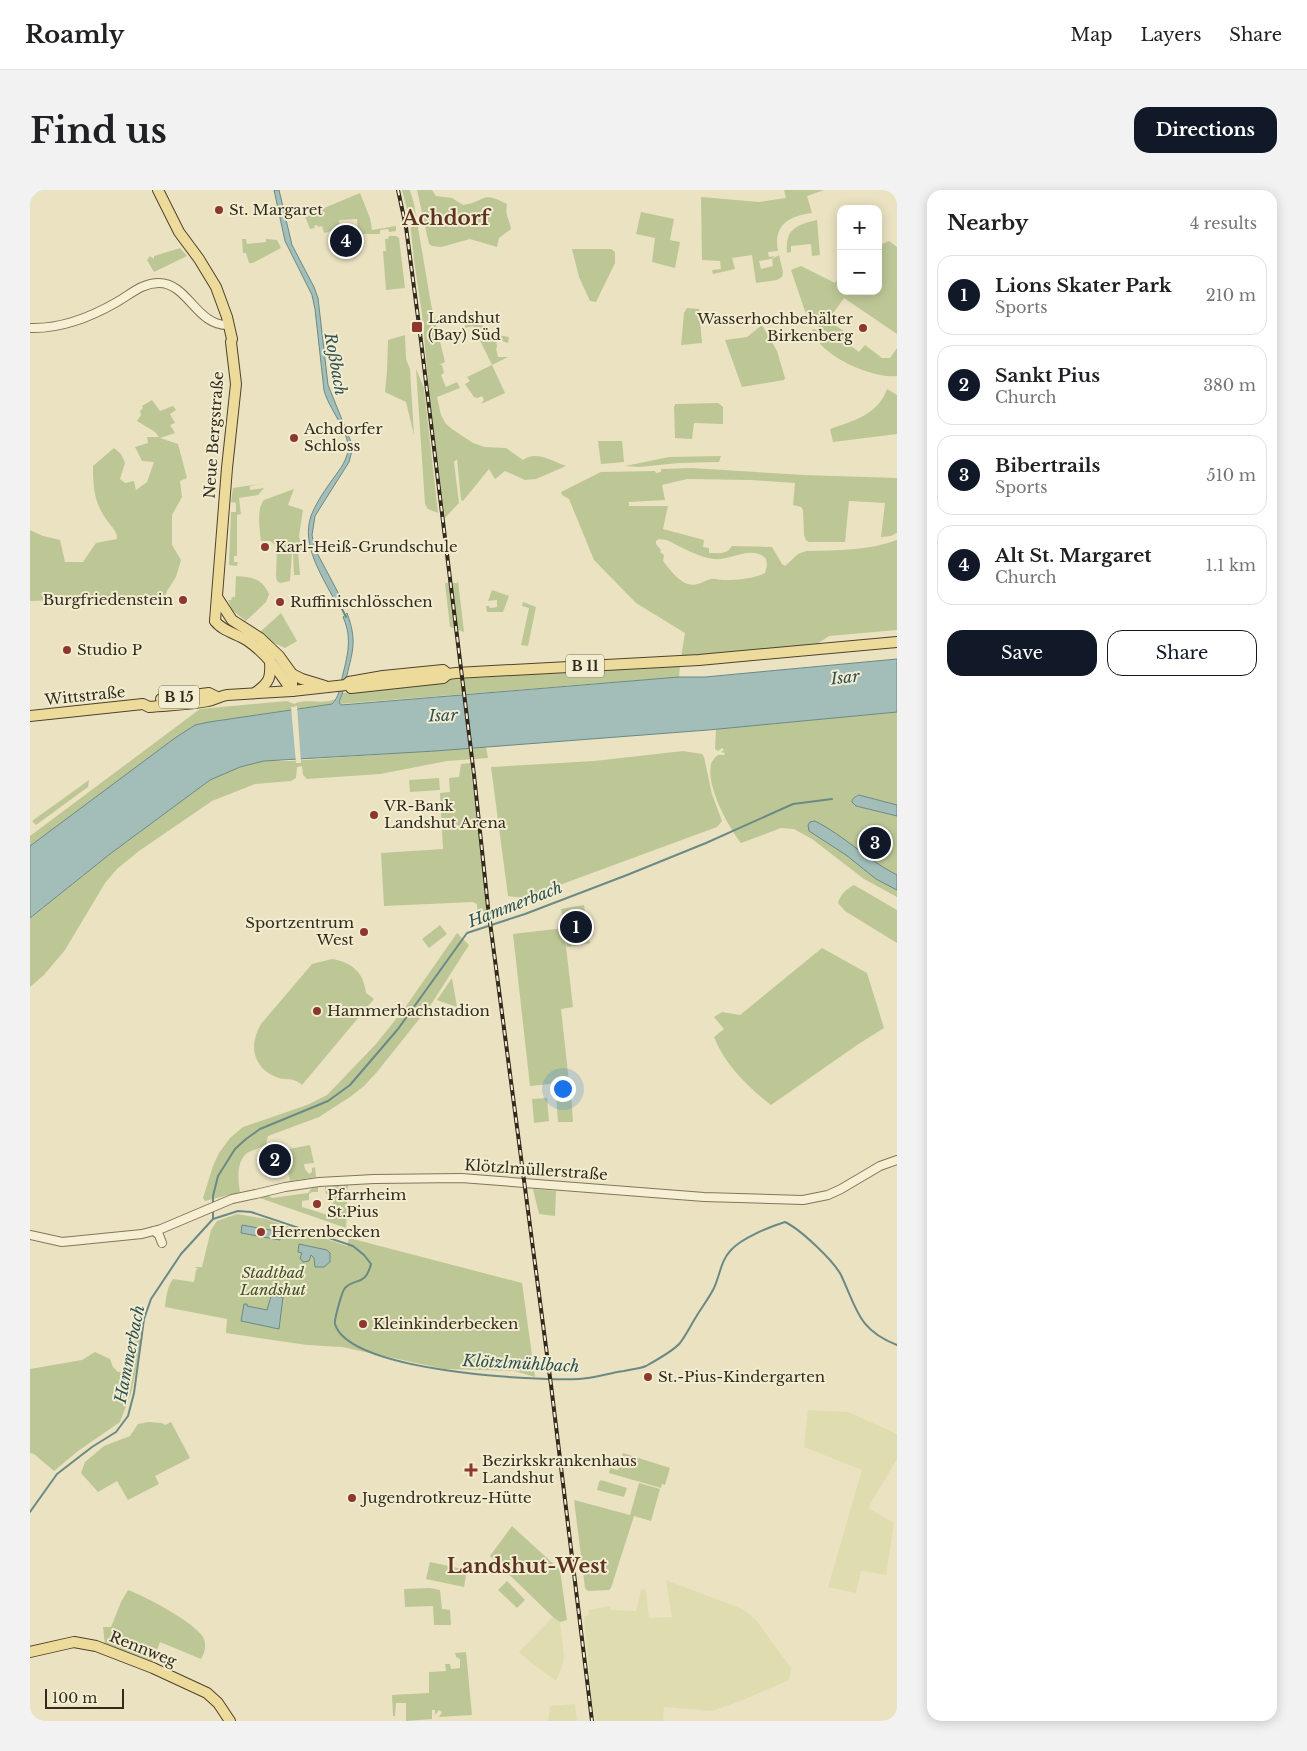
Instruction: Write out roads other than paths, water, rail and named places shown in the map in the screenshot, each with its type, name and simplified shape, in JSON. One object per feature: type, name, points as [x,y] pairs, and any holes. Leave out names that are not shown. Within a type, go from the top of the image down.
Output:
[{"type":"main road","name":"Neue Bergstraße","points":[[158,190],[179,232],[200,259],[208,274],[226,326],[227,340],[231,342],[236,384],[227,468],[215,621]]},
{"type":"main road","points":[[217,597],[227,615],[268,644],[292,674],[330,687]]},
{"type":"main road","points":[[215,621],[247,630]]},
{"type":"main road","points":[[215,621],[220,627],[248,641],[270,660],[292,691]]},
{"type":"main road","name":"B 11","points":[[292,691],[346,685],[351,688],[443,678],[448,674],[699,660],[897,642]]},
{"type":"main road","points":[[255,693],[268,681],[271,674],[270,660]]},
{"type":"main road","points":[[292,674],[292,691]]},
{"type":"main road","name":"Wittstraße","points":[[30,716],[143,704],[148,700],[209,693],[217,696],[292,691]]},
{"type":"main road","name":"Rennweg","points":[[30,1652],[74,1642],[96,1646],[153,1668],[207,1693],[218,1703],[230,1721]]},
{"type":"street","points":[[30,328],[45,328],[74,322],[117,302],[140,287],[159,283],[167,285],[180,293],[210,322],[226,326]]},
{"type":"street","name":"Klötzlmüllerstraße","points":[[30,1235],[59,1242],[130,1236],[154,1231],[232,1199],[285,1187],[319,1182],[406,1178],[461,1178],[704,1197],[795,1201],[828,1195],[880,1166],[897,1160]]},
{"type":"street","points":[[154,1231],[159,1235],[162,1243]]},
{"type":"water","points":[[274,190],[279,190],[292,245],[318,298],[328,385],[353,447],[349,462],[315,516],[312,535],[315,549],[343,602],[340,603],[335,601],[314,560],[309,538],[309,527],[311,516],[317,503],[346,459],[348,443],[326,397],[312,295],[285,241]]},
{"type":"water","name":"Isar","points":[[347,613],[352,631],[353,645],[345,686],[339,702],[341,705],[679,677],[705,677],[897,659],[897,712],[708,730],[435,751],[264,761],[240,767],[210,780],[110,854],[30,918],[30,846],[175,738],[195,725],[332,704],[339,692],[347,655],[348,633],[343,617]]},
{"type":"water","points":[[859,795],[897,805],[897,816],[856,806],[852,801]]},
{"type":"water","points":[[815,821],[897,875],[897,890],[876,879],[846,855],[809,831],[808,825],[810,822]]},
{"type":"water","name":"Herrenbecken","points":[[242,1225],[281,1232],[280,1240],[241,1233]]},
{"type":"water","points":[[299,1244],[327,1250],[330,1253],[330,1262],[324,1267],[315,1267],[314,1258],[311,1255],[309,1261],[303,1262],[300,1258],[302,1253],[298,1252]]},
{"type":"water","points":[[271,1296],[283,1297],[279,1329],[241,1321],[244,1304],[267,1310]]},
{"type":"waterway","name":"Roßbach","points":[[339,603],[346,617]]},
{"type":"waterway","name":"Hammerbach","points":[[213,1204],[218,1176],[235,1149],[260,1129],[328,1101],[350,1085],[398,1029],[467,933],[525,914],[627,875],[706,843],[793,804],[832,799]]},
{"type":"waterway","name":"Hammerbach","points":[[30,1512],[57,1474],[92,1447],[116,1432],[128,1416],[134,1393],[144,1319],[151,1299],[181,1254],[213,1219],[213,1209]]},
{"type":"waterway","name":"Klötzlmühlbach","points":[[213,1219],[238,1211],[251,1212],[353,1246],[371,1264],[369,1271],[363,1279],[345,1288],[338,1306],[335,1324],[348,1340],[373,1353],[407,1363],[487,1375],[557,1379],[596,1377],[646,1366],[680,1343],[712,1292],[723,1263],[731,1250],[749,1237],[785,1222],[824,1253],[837,1269],[855,1308],[866,1325],[874,1333],[897,1345]]},
{"type":"railway","points":[[398,190],[406,227],[419,325],[474,775],[488,907],[551,1385],[592,1721]]},
{"type":"place","name":"St. Margaret","points":[[219,210]]},
{"type":"place","name":"Alt St. Margaret","points":[[346,241]]},
{"type":"place","name":"Landshut (Bay) Süd","points":[[417,327]]},
{"type":"place","name":"Wasserhochbehälter Birkenberg","points":[[863,328]]},
{"type":"place","name":"Achdorfer Schloss","points":[[294,438]]},
{"type":"place","name":"Karl-Heiß-Grundschule","points":[[265,547]]},
{"type":"place","name":"Burgfriedenstein","points":[[183,600]]},
{"type":"place","name":"Ruffinischlösschen","points":[[280,602]]},
{"type":"place","name":"Studio P","points":[[67,650]]},
{"type":"place","name":"VR-Bank Landshut Arena","points":[[374,815]]},
{"type":"place","name":"Bibertrails","points":[[875,843]]},
{"type":"place","name":"Lions Skater Park","points":[[576,927]]},
{"type":"place","name":"Sportzentrum West","points":[[364,932]]},
{"type":"place","name":"Hammerbachstadion","points":[[317,1011]]},
{"type":"place","name":"Sankt Pius","points":[[275,1160]]},
{"type":"place","name":"Pfarrheim St.Pius","points":[[317,1204]]},
{"type":"place","name":"Herrenbecken","points":[[261,1232]]},
{"type":"place","name":"Kleinkinderbecken","points":[[363,1324]]},
{"type":"place","name":"St.-Pius-Kindergarten","points":[[648,1377]]},
{"type":"place","name":"Bezirkskrankenhaus Landshut","points":[[471,1470]]},
{"type":"place","name":"Jugendrotkreuz-Hütte","points":[[352,1498]]},
{"type":"district","name":"Achdorf","points":[[446,218]]},
{"type":"district","name":"Landshut-West","points":[[527,1566]]},
{"type":"park label","name":"Stadtbad Landshut","points":[[273,1282]]}]
